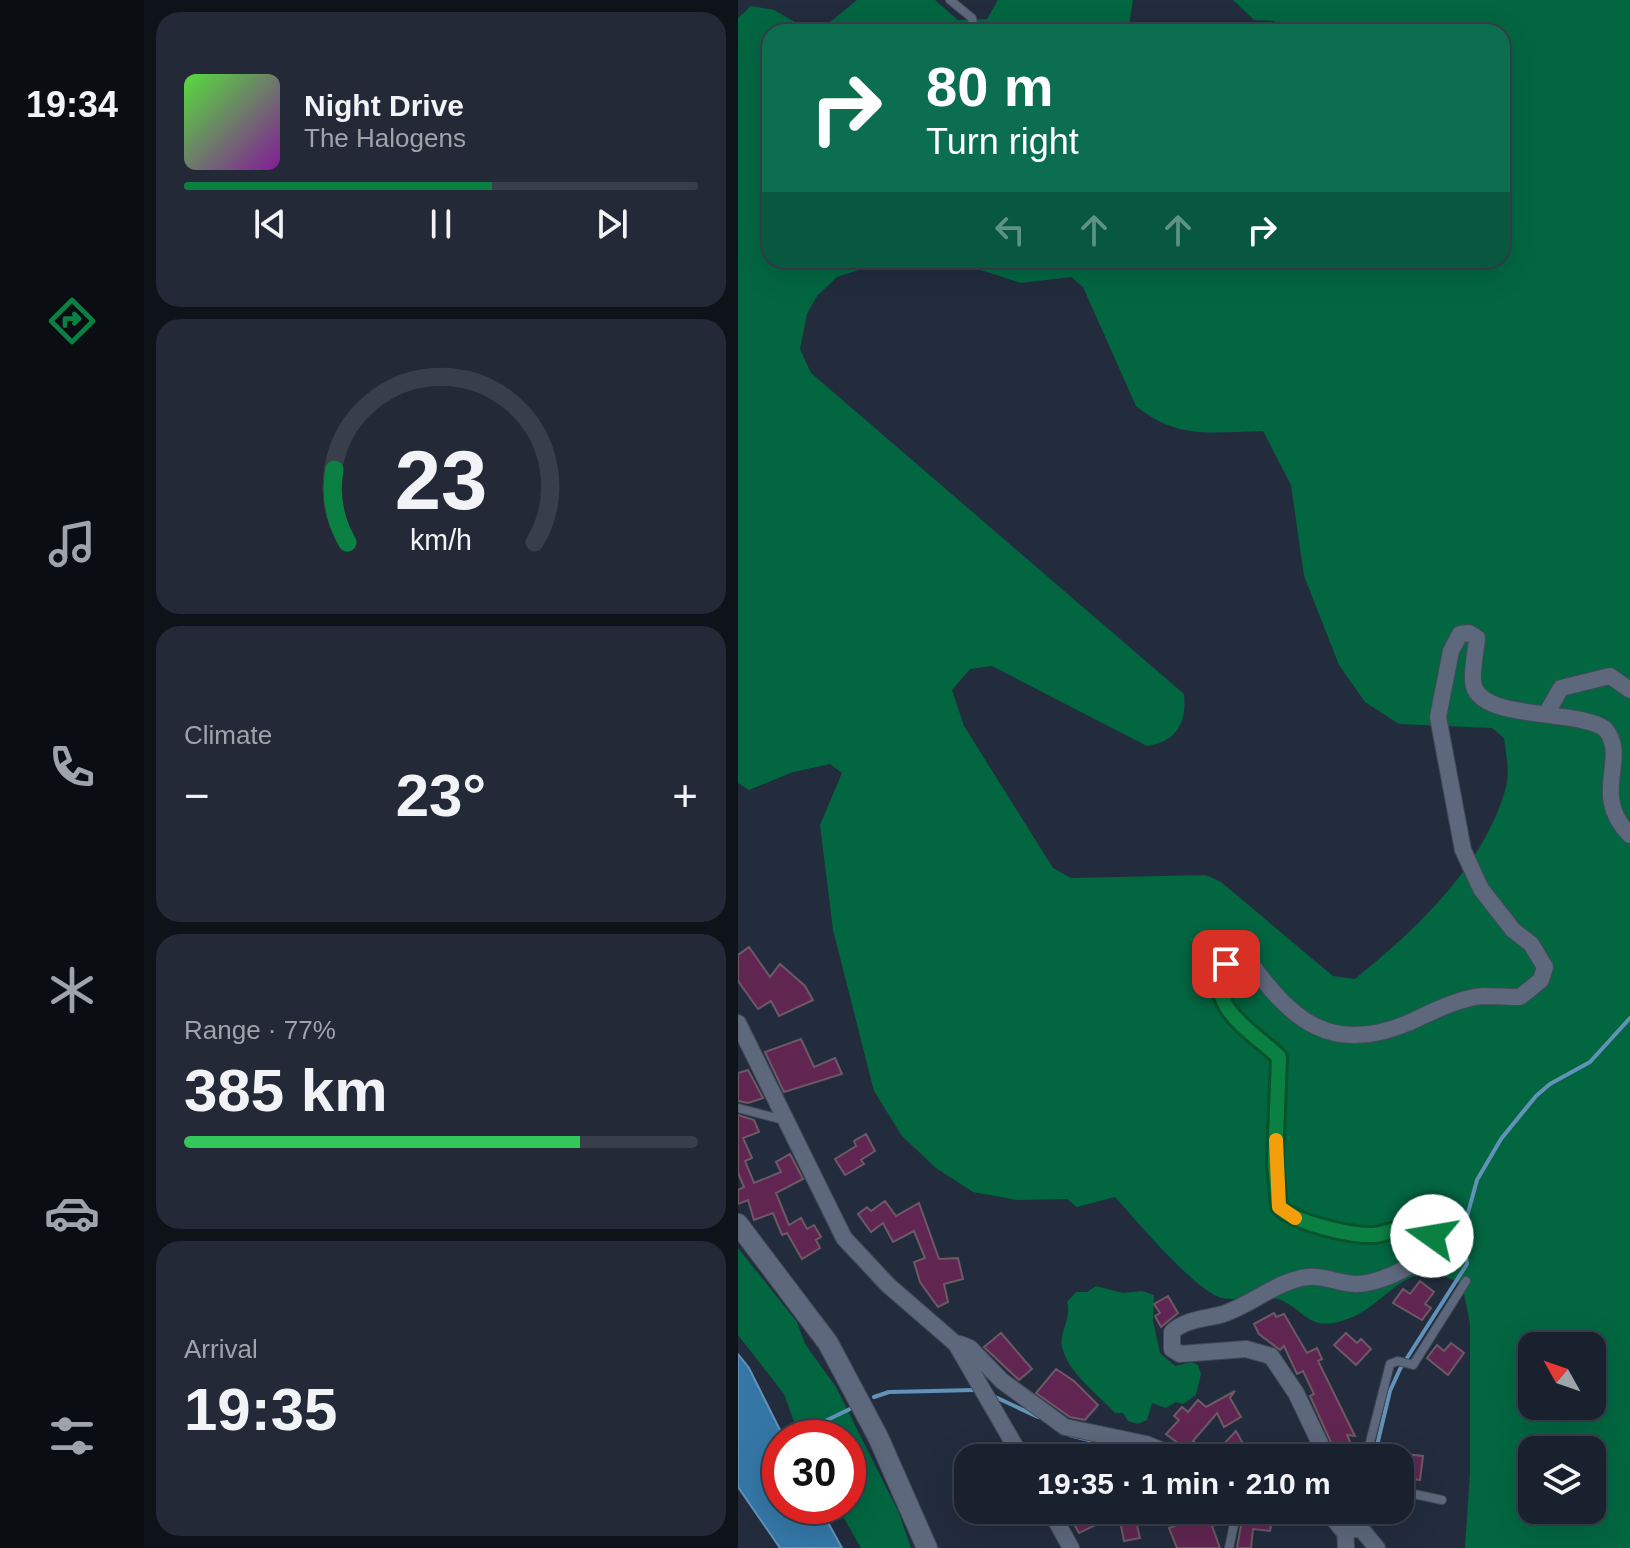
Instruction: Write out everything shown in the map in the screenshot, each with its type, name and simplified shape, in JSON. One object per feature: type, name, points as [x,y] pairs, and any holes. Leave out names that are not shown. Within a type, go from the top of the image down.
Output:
[{"type":"main road","points":[[738,1224],[828,1343],[878,1437],[927,1548]]},
{"type":"street","points":[[1320,1444],[1296,1393],[1271,1356],[1246,1349],[1180,1354],[1172,1349],[1170,1337],[1181,1324],[1229,1312],[1306,1277],[1356,1284],[1400,1271],[1429,1249],[1432,1236],[1429,1228],[1421,1225],[1376,1235],[1358,1234],[1304,1221],[1287,1215],[1279,1207],[1275,1164],[1279,1057],[1229,1013],[1222,985],[1223,971],[1232,957],[1249,961],[1274,995],[1337,1037],[1375,1034],[1481,996],[1520,997],[1541,980],[1545,967],[1531,944],[1513,930],[1481,889],[1463,850],[1438,717],[1451,651],[1460,634],[1469,633],[1477,638],[1472,684],[1482,700],[1497,707],[1584,720],[1605,729],[1618,745],[1620,766],[1612,803],[1616,819],[1630,835]]},
{"type":"street","points":[[1546,714],[1561,688],[1610,676],[1630,690]]},
{"type":"street","points":[[738,1023],[844,1238],[888,1285],[951,1340],[1014,1444]]},
{"type":"street","points":[[951,1340],[970,1348],[1002,1381],[1065,1427],[1146,1444]]},
{"type":"street","points":[[1058,1524],[1071,1548]]},
{"type":"street","points":[[1340,1524],[1362,1530],[1377,1548]]},
{"type":"lane","points":[[950,0],[972,18],[973,24]]},
{"type":"lane","points":[[738,1108],[786,1121]]},
{"type":"lane","points":[[1369,1444],[1390,1364],[1398,1361],[1408,1365],[1417,1359],[1466,1281]]},
{"type":"lane","points":[[1414,1494],[1442,1500]]},
{"type":"lane","points":[[1229,1548],[1234,1524]]},
{"type":"green space","points":[[857,0],[935,0],[958,20],[987,19],[998,0],[1133,0],[1129,24],[828,24]]},
{"type":"green space","points":[[1233,0],[1630,0],[1630,1548],[1465,1548],[1470,1473],[1470,1324],[1462,1284],[1424,1274],[1409,1278],[1356,1316],[1328,1324],[1320,1323],[1277,1299],[1229,1299],[1211,1293],[1166,1254],[1115,1197],[1077,1207],[1067,1199],[1017,1200],[973,1192],[936,1168],[902,1136],[874,1091],[833,930],[820,825],[842,773],[830,764],[793,772],[749,790],[738,783],[738,18],[751,6],[774,10],[798,24],[762,24],[762,268],[865,268],[837,277],[817,296],[807,314],[800,349],[811,373],[1184,694],[1184,713],[1178,729],[1166,740],[1147,746],[992,666],[970,669],[952,690],[964,726],[1053,868],[1071,878],[1206,875],[1221,882],[1333,976],[1355,979],[1424,917],[1465,869],[1496,816],[1506,787],[1508,769],[1504,738],[1492,728],[1399,724],[1365,702],[1339,665],[1304,576],[1291,485],[1263,431],[1196,432],[1151,417],[1136,406],[1083,287],[1071,277],[1021,283],[974,268],[1510,268],[1510,24],[1276,24],[1275,21],[1254,20]]},
{"type":"green space","points":[[738,1248],[797,1322],[805,1344],[836,1387],[852,1420],[793,1420],[784,1394],[738,1335]]},
{"type":"green space","points":[[1096,1286],[1123,1293],[1142,1291],[1154,1295],[1153,1321],[1160,1353],[1175,1366],[1192,1362],[1198,1365],[1201,1374],[1196,1395],[1183,1404],[1176,1402],[1166,1408],[1152,1403],[1147,1420],[1138,1424],[1128,1421],[1123,1413],[1115,1413],[1084,1382],[1065,1356],[1062,1336],[1068,1314],[1067,1302],[1076,1292],[1087,1292]]},
{"type":"green space","points":[[866,1447],[899,1513],[911,1548],[861,1548],[847,1524],[866,1524]]},
{"type":"water","points":[[738,1354],[749,1368],[775,1420],[762,1420],[762,1522],[738,1487]]},
{"type":"water","points":[[763,1524],[829,1524],[842,1548],[780,1548]]},
{"type":"building","points":[[749,947],[770,977],[780,964],[805,986],[813,1000],[779,1016],[771,1001],[758,1009],[738,981],[738,955]]},
{"type":"building","points":[[801,1039],[814,1067],[835,1058],[842,1074],[784,1092],[765,1052]]},
{"type":"building","points":[[748,1070],[763,1098],[748,1103],[738,1101],[738,1073]]},
{"type":"building","points":[[738,1115],[754,1120],[759,1132],[743,1138],[752,1158],[745,1161],[754,1183],[781,1172],[776,1162],[790,1154],[803,1179],[776,1193],[789,1225],[801,1218],[807,1229],[814,1225],[821,1237],[816,1240],[820,1248],[802,1259],[787,1233],[782,1235],[773,1213],[754,1220],[748,1200],[738,1204],[738,1190],[744,1187],[738,1173]]},
{"type":"building","points":[[866,1134],[875,1151],[861,1160],[864,1164],[845,1175],[835,1159],[856,1146],[854,1141]]},
{"type":"building","points":[[885,1201],[896,1216],[919,1203],[939,1259],[958,1258],[963,1279],[944,1284],[948,1302],[938,1307],[920,1282],[914,1262],[925,1258],[914,1231],[893,1242],[883,1223],[871,1232],[858,1214],[867,1207],[871,1211]]},
{"type":"building","points":[[1420,1281],[1434,1292],[1425,1304],[1431,1308],[1422,1320],[1393,1303],[1403,1289],[1410,1294]]},
{"type":"building","points":[[1168,1296],[1178,1313],[1161,1327],[1155,1316],[1160,1313],[1154,1304]]},
{"type":"building","points":[[1274,1313],[1276,1317],[1284,1314],[1307,1353],[1317,1348],[1322,1359],[1318,1361],[1355,1436],[1347,1435],[1351,1444],[1332,1444],[1310,1396],[1314,1394],[1303,1371],[1297,1374],[1284,1346],[1280,1350],[1259,1334],[1254,1324]]},
{"type":"building","points":[[1001,1333],[1032,1369],[1019,1380],[984,1347]]},
{"type":"building","points":[[1346,1333],[1357,1343],[1361,1339],[1371,1349],[1356,1365],[1334,1345]]},
{"type":"building","points":[[1451,1343],[1464,1353],[1448,1375],[1427,1358],[1437,1345],[1444,1351]]},
{"type":"building","points":[[1056,1369],[1074,1381],[1098,1405],[1085,1420],[1070,1417],[1036,1393]]},
{"type":"building","points":[[1235,1391],[1230,1398],[1241,1417],[1224,1427],[1217,1413],[1193,1441],[1196,1444],[1179,1444],[1166,1434],[1179,1420],[1174,1416],[1182,1407],[1188,1412],[1198,1400],[1206,1407]]},
{"type":"building","points":[[1236,1431],[1243,1444],[1224,1444]]},
{"type":"building","points":[[1414,1455],[1423,1456],[1420,1480],[1414,1479]]},
{"type":"building","points":[[1074,1524],[1098,1524],[1079,1533]]},
{"type":"building","points":[[1121,1524],[1137,1524],[1140,1538],[1124,1541]]},
{"type":"building","points":[[1179,1524],[1220,1524],[1212,1526],[1220,1548],[1177,1548],[1169,1528]]},
{"type":"building","points":[[1241,1524],[1271,1524],[1270,1531],[1253,1529],[1251,1548],[1237,1548]]},
{"type":"waterway","points":[[1377,1444],[1390,1391],[1400,1369],[1467,1264],[1463,1231],[1477,1180],[1501,1139],[1536,1096],[1550,1084],[1590,1062],[1630,1018]]},
{"type":"waterway","points":[[874,1397],[889,1392],[975,1390]]},
{"type":"waterway","points":[[991,1395],[1038,1417]]},
{"type":"waterway","points":[[827,1420],[850,1409]]},
{"type":"waterway","points":[[1069,1435],[1105,1444]]},
{"type":"slow traffic","points":[[1276,1140],[1275,1190],[1279,1207],[1295,1218]]},
{"type":"route","points":[[1226,964],[1222,985],[1229,1013],[1279,1057],[1281,1080],[1275,1190],[1279,1207],[1287,1215],[1304,1221],[1358,1234],[1376,1235],[1421,1225],[1429,1228],[1432,1236]]}]
